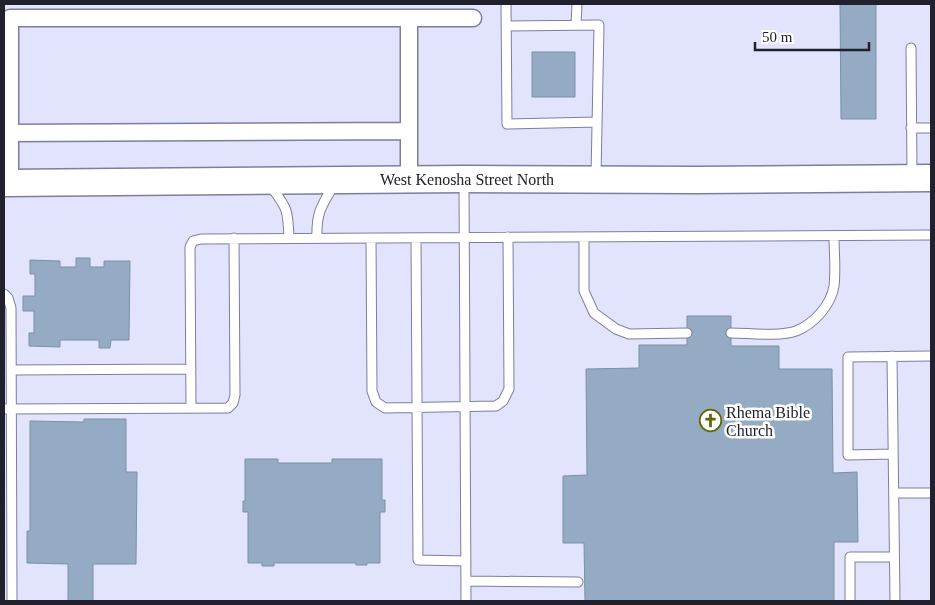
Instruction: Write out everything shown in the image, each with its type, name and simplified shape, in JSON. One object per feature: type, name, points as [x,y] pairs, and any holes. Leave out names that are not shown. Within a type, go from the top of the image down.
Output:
[{"type":"main road","name":"West Kenosha Street North","points":[[7,183],[464,178],[922,178]]},
{"type":"street","points":[[7,183],[10,133],[10,18],[473,18]]},
{"type":"street","points":[[409,18],[409,179]]},
{"type":"street","points":[[10,133],[409,131]]},
{"type":"lane","points":[[506,4],[507,124],[598,122]]},
{"type":"lane","points":[[576,25],[577,4]]},
{"type":"lane","points":[[506,26],[599,25],[596,179]]},
{"type":"lane","points":[[911,48],[911,128],[922,178]]},
{"type":"lane","points":[[911,128],[931,128]]},
{"type":"lane","points":[[464,178],[466,601]]},
{"type":"lane","points":[[267,180],[286,206],[289,238]]},
{"type":"lane","points":[[317,238],[316,222],[320,208],[337,180]]},
{"type":"lane","points":[[191,408],[190,247],[194,241],[201,238],[931,235]]},
{"type":"lane","points":[[731,333],[782,333],[796,331],[811,322],[822,312],[830,300],[834,287],[834,236]]},
{"type":"lane","points":[[371,238],[372,391],[376,402],[384,408],[417,408],[496,406],[504,402],[509,389],[508,237]]},
{"type":"lane","points":[[584,237],[584,291],[594,313],[616,329],[629,334],[687,333]]},
{"type":"lane","points":[[8,409],[228,408],[233,403],[236,395],[234,238]]},
{"type":"lane","points":[[416,238],[418,560],[466,561]]},
{"type":"lane","points":[[4,294],[8,298],[11,308],[12,370],[8,409],[12,601]]},
{"type":"lane","points":[[892,356],[895,601]]},
{"type":"lane","points":[[893,454],[848,455],[848,357],[931,356]]},
{"type":"lane","points":[[12,370],[191,369]]},
{"type":"lane","points":[[894,493],[931,493]]},
{"type":"lane","points":[[850,601],[850,557],[894,557]]},
{"type":"lane","points":[[466,581],[578,582]]},
{"type":"building","points":[[840,4],[876,4],[876,119],[841,119]]},
{"type":"building","points":[[532,52],[575,52],[575,97],[532,97]]},
{"type":"building","points":[[76,258],[90,258],[90,267],[104,267],[104,261],[130,261],[129,340],[111,340],[110,348],[99,348],[99,340],[60,340],[60,347],[29,346],[29,333],[34,333],[34,311],[23,311],[23,296],[35,296],[35,274],[30,274],[30,260],[60,261],[60,267],[76,267]]},
{"type":"building","name":"Rhema Bible Church","points":[[687,316],[731,316],[731,346],[779,346],[779,369],[832,369],[833,473],[857,472],[858,542],[834,542],[834,601],[585,601],[584,543],[563,543],[563,476],[587,475],[586,369],[639,368],[639,345],[687,345]]},
{"type":"building","points":[[84,419],[126,419],[126,472],[137,472],[136,564],[93,564],[93,601],[68,601],[68,564],[27,563],[27,531],[30,531],[30,421],[84,422]]},
{"type":"building","points":[[245,459],[278,459],[278,463],[332,463],[332,459],[382,459],[382,500],[385,500],[385,512],[380,512],[380,563],[356,565],[356,563],[274,563],[274,566],[262,566],[262,563],[248,563],[248,512],[243,512],[243,501],[245,501]]},
{"type":"place","name":"Rhema Bible Church","points":[[710,421]]}]
